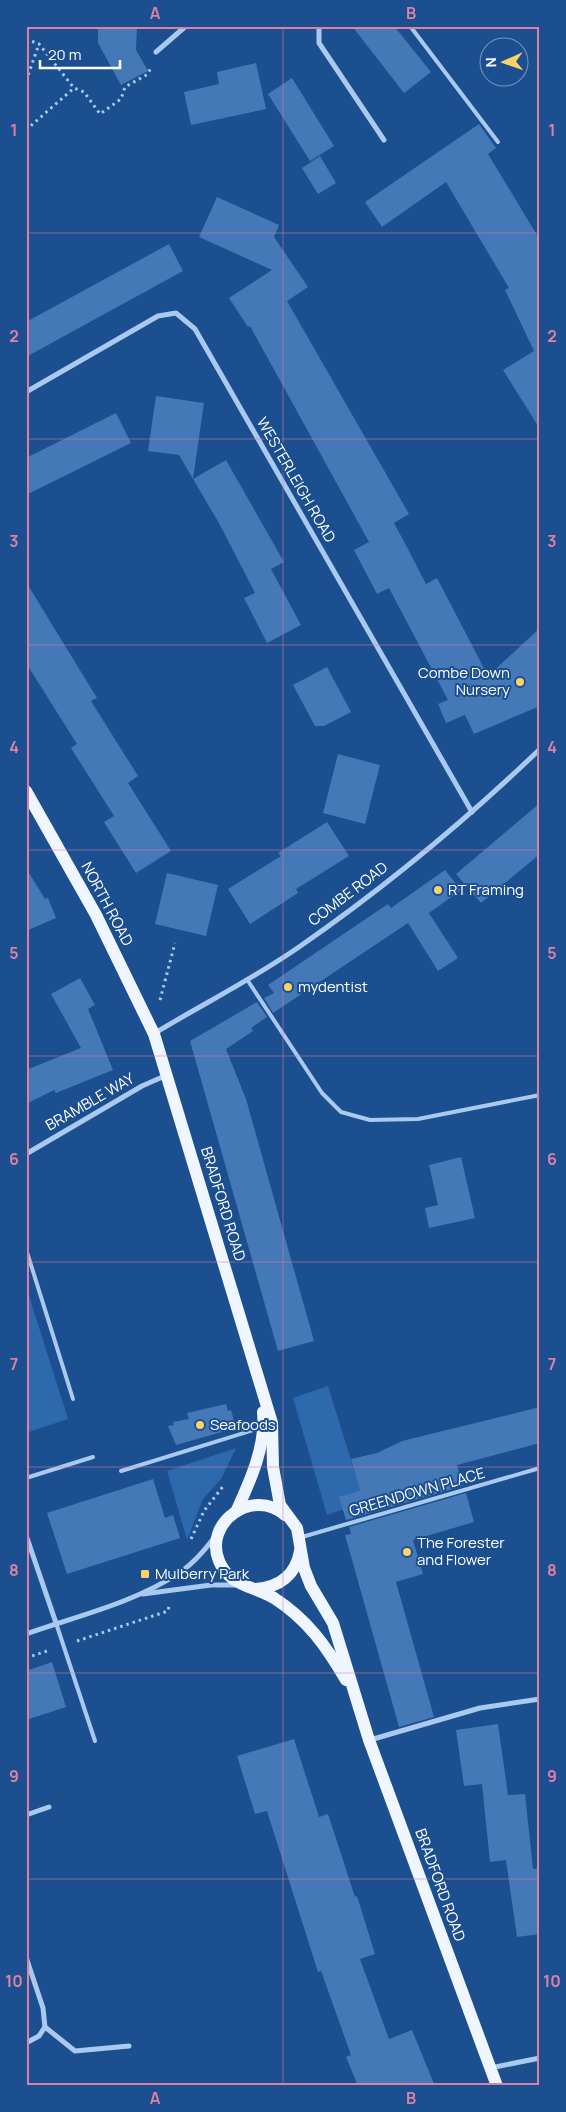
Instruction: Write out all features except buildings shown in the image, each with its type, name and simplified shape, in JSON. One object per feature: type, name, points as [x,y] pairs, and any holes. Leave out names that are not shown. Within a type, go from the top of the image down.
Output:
[{"type":"main road","name":"NORTH ROAD","points":[[26,791],[96,915],[154,1034]]},
{"type":"main road","name":"BRADFORD ROAD","points":[[154,1034],[168,1075],[260,1384],[268,1425],[275,1486],[280,1505],[292,1520],[300,1542],[304,1568],[311,1586],[333,1623],[341,1644],[354,1696],[369,1740],[497,2086]]},
{"type":"main road","name":"BRADFORD ROAD","points":[[268,1425],[255,1467],[237,1510],[227,1519],[218,1534],[216,1547],[218,1560],[225,1572],[241,1585],[256,1589],[274,1598],[314,1631],[328,1648],[354,1696]]},
{"type":"main road","points":[[237,1510],[262,1504],[280,1510],[292,1520]]},
{"type":"main road","points":[[256,1589],[268,1588],[288,1577],[297,1564],[300,1542]]},
{"type":"street","points":[[156,52],[186,26]]},
{"type":"street","points":[[319,26],[319,43],[384,140]]},
{"type":"street","name":"WESTERLEIGH ROAD","points":[[26,392],[158,316],[176,313],[195,329],[472,812]]},
{"type":"street","name":"COMBE ROAD","points":[[154,1034],[248,981],[299,947],[384,884],[472,812],[540,749]]},
{"type":"street","name":"BRAMBLE WAY","points":[[26,1154],[142,1086],[168,1075]]},
{"type":"street","points":[[26,1634],[135,1595],[180,1572],[199,1557],[218,1534]]},
{"type":"street","points":[[26,1535],[56,1623]]},
{"type":"street","points":[[135,1595],[211,1585],[241,1585]]},
{"type":"street","points":[[369,1740],[480,1708],[540,1699]]},
{"type":"street","points":[[26,1815],[50,1807]]},
{"type":"street","points":[[26,1957],[43,2008],[45,2027],[39,2036],[26,2043]]},
{"type":"street","points":[[45,2027],[75,2051],[129,2046]]},
{"type":"street","points":[[490,2068],[540,2058]]},
{"type":"lane","points":[[410,26],[498,142]]},
{"type":"lane","points":[[248,981],[322,1093],[341,1112],[370,1120],[409,1120],[540,1095]]},
{"type":"lane","points":[[26,1249],[73,1399]]},
{"type":"lane","points":[[121,1471],[268,1425]]},
{"type":"lane","points":[[26,1478],[94,1457]]},
{"type":"lane","name":"GREENDOWN PLACE","points":[[300,1542],[540,1468]]},
{"type":"lane","points":[[56,1623],[95,1741]]},
{"type":"path","points":[[26,39],[39,44],[74,88],[84,92],[100,114],[121,99],[125,87],[148,74],[156,52]]},
{"type":"path","points":[[26,81],[39,44]]},
{"type":"path","points":[[26,130],[74,88]]},
{"type":"path","points":[[170,1024],[159,1005],[174,943]]},
{"type":"path","points":[[188,1546],[204,1511],[228,1480]]},
{"type":"path","points":[[26,1658],[168,1611],[170,1590]]},
{"type":"shaded area","points":[[26,1286],[68,1419],[26,1433]]},
{"type":"shaded area","points":[[328,1386],[364,1502],[327,1515],[293,1398]]},
{"type":"shaded area","points":[[236,1448],[221,1479],[203,1499],[187,1540],[167,1471]]},
{"type":"place","name":"Combe Down Nursery","points":[[520,682]]},
{"type":"place","name":"RT Framing","points":[[438,890]]},
{"type":"place","name":"mydentist","points":[[288,987]]},
{"type":"place","name":"Seafoods","points":[[200,1425]]},
{"type":"place","name":"The Forester and Flower","points":[[407,1552]]},
{"type":"place","name":"Mulberry Park","points":[[145,1574]]}]
